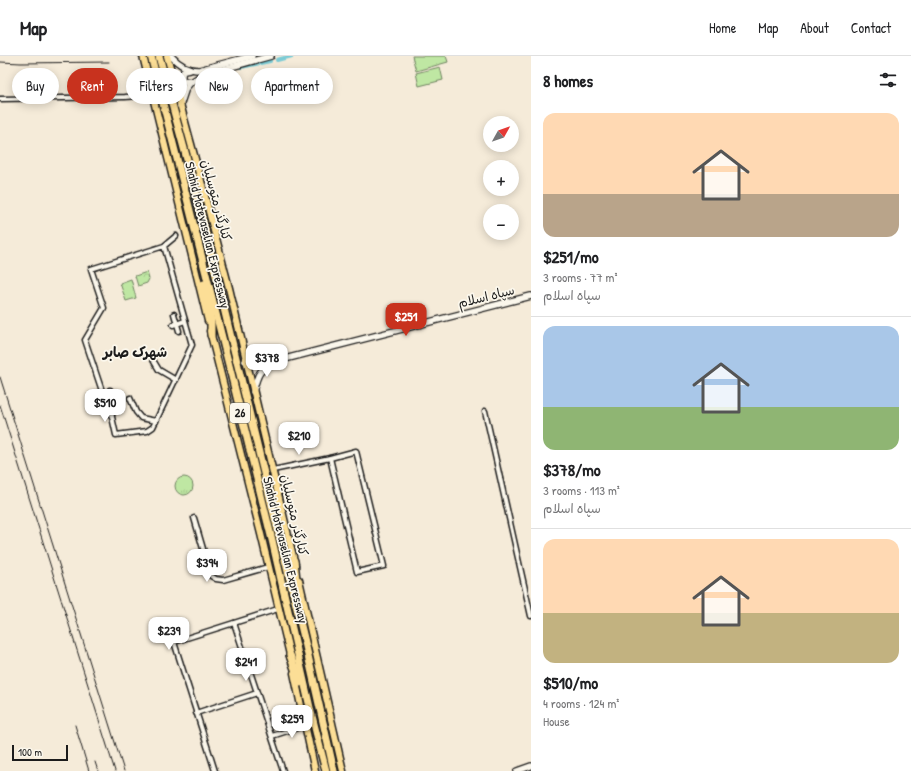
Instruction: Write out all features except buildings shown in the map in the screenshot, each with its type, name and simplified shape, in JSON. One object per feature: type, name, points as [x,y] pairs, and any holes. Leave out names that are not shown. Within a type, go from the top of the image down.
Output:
[{"type":"highway","name":"Shahid Motevaselian Expressway","points":[[151,56],[272,540],[326,771]]},
{"type":"highway","name":"Shahid Motevaselian Expressway","points":[[159,56],[195,189],[305,642],[334,771]]},
{"type":"highway","points":[[200,248],[202,275],[211,321],[211,336]]},
{"type":"highway","points":[[294,561],[305,642]]},
{"type":"highway","points":[[290,655],[311,712]]},
{"type":"main road","points":[[143,56],[146,68]]},
{"type":"main road","name":"کنارگذر متوسلیان","points":[[167,56],[229,288],[343,771]]},
{"type":"main road","points":[[171,56],[177,62],[190,70]]},
{"type":"main road","points":[[191,82],[184,81],[182,77],[184,71],[199,70],[252,56]]},
{"type":"main road","points":[[180,106],[186,88],[191,82],[202,75],[272,56]]},
{"type":"main road","points":[[155,104],[290,655],[316,771]]},
{"type":"main road","name":"سپاه اسلام","points":[[253,392],[260,372],[277,361],[531,296]]},
{"type":"main road","points":[[245,360],[249,363],[277,361]]},
{"type":"main road","points":[[517,771],[531,766]]},
{"type":"street","points":[[0,99],[126,96]]},
{"type":"street","points":[[164,246],[192,346],[153,427],[146,431],[116,434],[112,417],[85,340],[104,308],[91,269],[164,246],[176,236]]},
{"type":"street","points":[[174,314],[175,324],[179,331]]},
{"type":"street","points":[[175,324],[185,321]]},
{"type":"street","points":[[153,360],[158,370],[176,380]]},
{"type":"street","points":[[110,390],[112,417]]},
{"type":"street","points":[[130,398],[136,412],[141,418],[156,421]]},
{"type":"street","points":[[485,411],[531,616]]},
{"type":"street","points":[[273,470],[356,451],[384,566],[357,572],[330,458]]},
{"type":"street","points":[[194,518],[211,576],[216,579],[223,580],[268,567]]},
{"type":"street","points":[[214,771],[174,642],[278,610]]},
{"type":"street","points":[[234,623],[283,771]]},
{"type":"street","points":[[196,713],[257,693]]},
{"type":"street","points":[[272,736],[306,725]]},
{"type":"green space","points":[[412,56],[446,56],[448,62],[416,71]]},
{"type":"green space","points":[[440,67],[443,80],[419,86],[416,73]]},
{"type":"green space","points":[[147,272],[149,279],[147,283],[138,286],[135,276]]},
{"type":"green space","points":[[131,279],[136,298],[126,301],[120,283]]},
{"type":"green space","points":[[184,477],[190,480],[193,486],[190,492],[184,495],[178,492],[175,486],[178,480]]},
{"type":"waterway","points":[[277,60],[292,56]]},
{"type":"waterway","points":[[241,67],[270,61]]},
{"type":"railway","points":[[0,62],[109,62]]},
{"type":"railway","points":[[0,377],[124,771]]},
{"type":"railway","points":[[0,405],[115,771]]},
{"type":"railway","points":[[75,725],[89,771]]},
{"type":"railway","points":[[95,762],[98,771]]},
{"type":"district","name":"شهرک صابر","points":[[135,352]]}]
